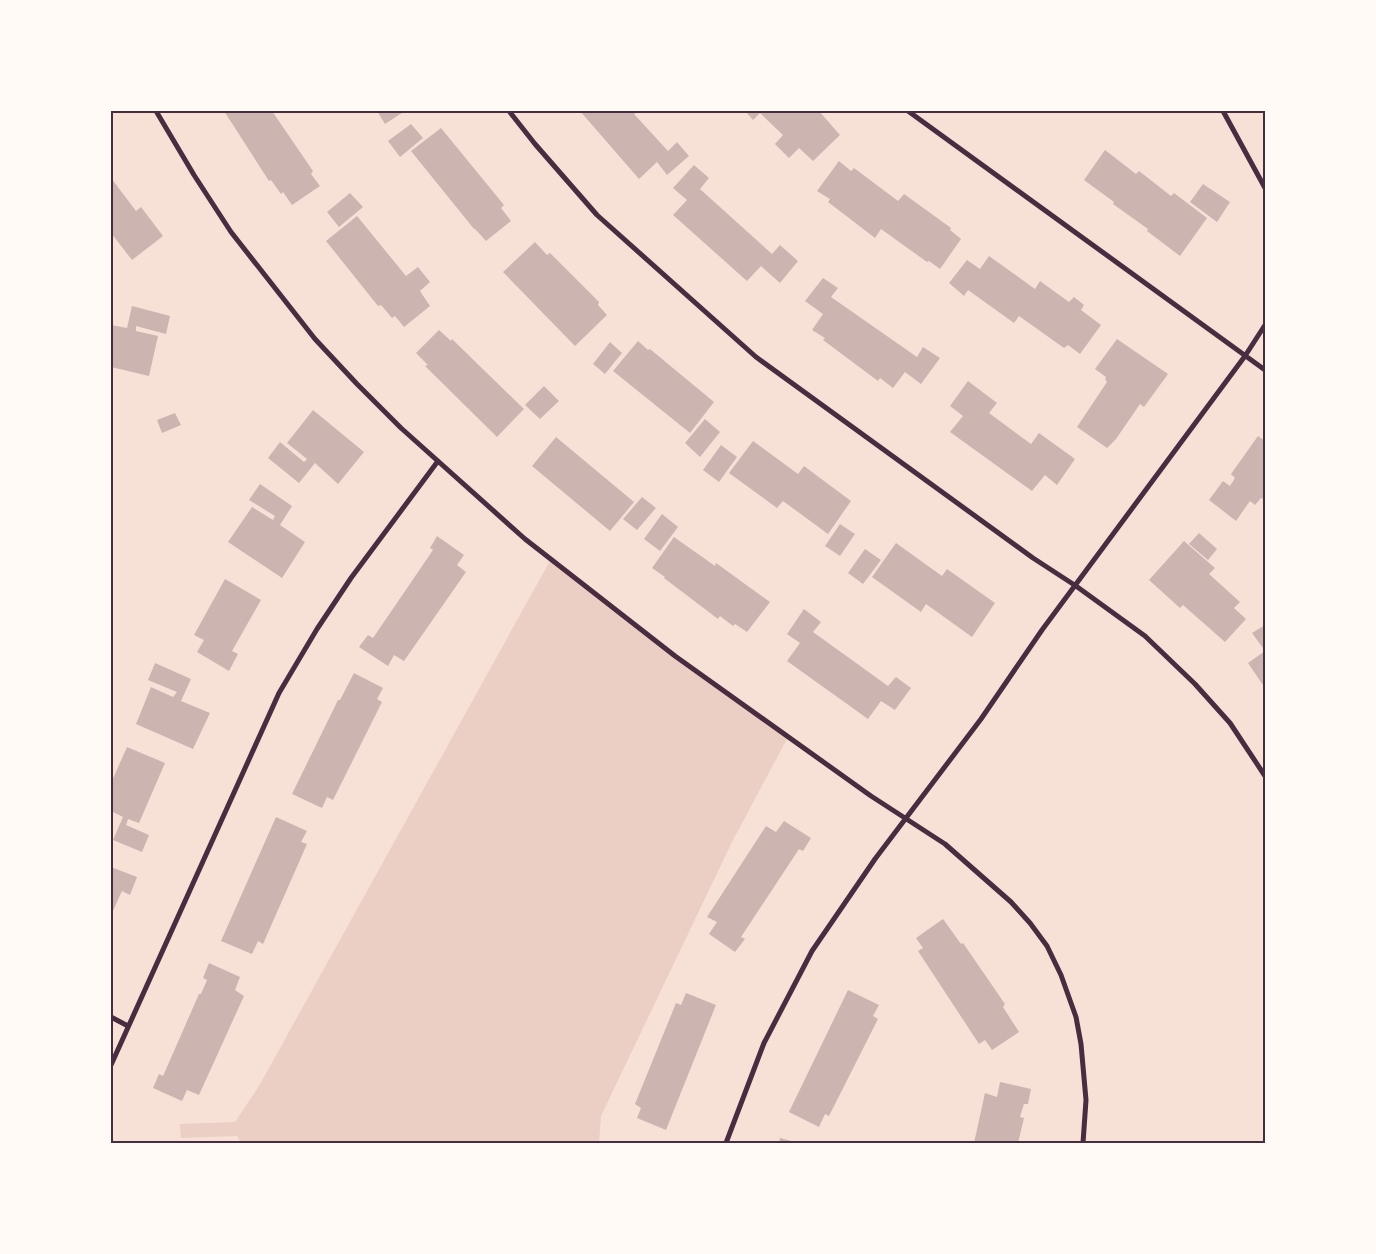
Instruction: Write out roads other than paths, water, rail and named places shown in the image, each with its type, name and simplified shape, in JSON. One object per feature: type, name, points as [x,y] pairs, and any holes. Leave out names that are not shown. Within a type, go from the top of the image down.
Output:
[{"type":"street","points":[[156,111],[231,232],[315,339],[356,384],[438,461],[525,539],[675,656],[871,796],[945,844],[1011,902],[1030,923],[1047,946],[1061,975],[1076,1017],[1082,1044],[1086,1100],[1083,1143]]},
{"type":"street","points":[[509,111],[597,216],[756,357],[1033,558],[1076,586],[1145,636],[1195,684],[1230,723],[1265,776]]},
{"type":"street","points":[[908,111],[1265,370]]},
{"type":"street","points":[[1223,111],[1265,188]]},
{"type":"street","points":[[726,1143],[764,1043],[812,951],[875,859],[981,719],[1042,630],[1245,356],[1265,325]]},
{"type":"street","points":[[111,1065],[279,693],[317,629],[351,578],[438,461]]},
{"type":"street","points":[[111,1017],[128,1026]]}]
